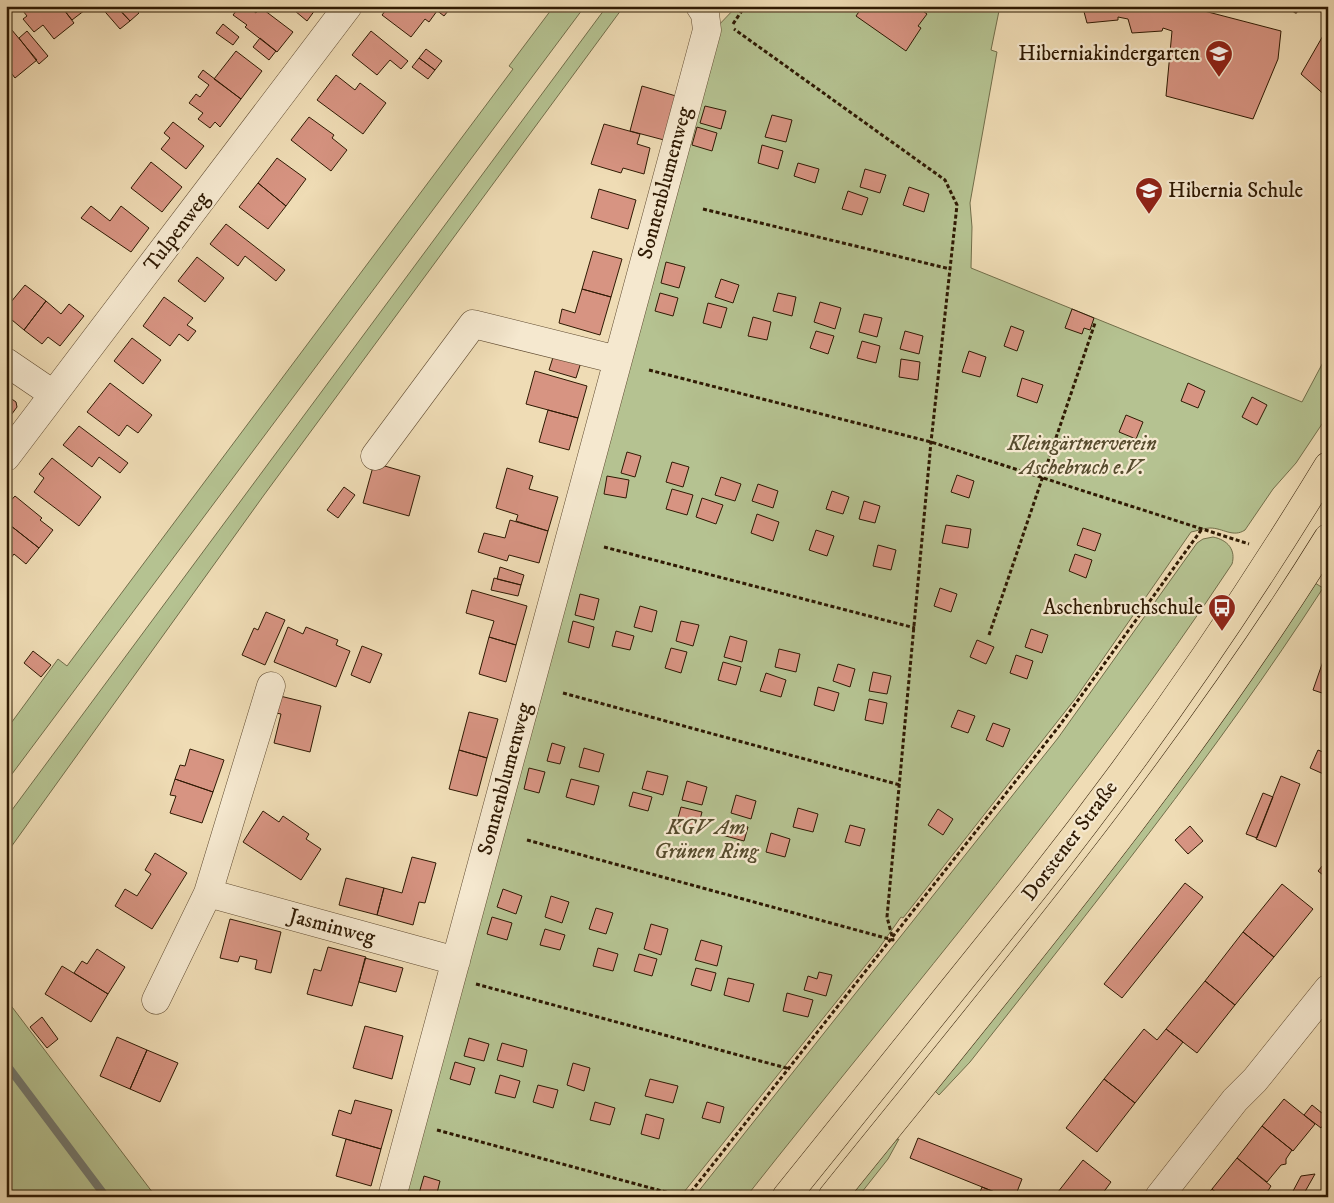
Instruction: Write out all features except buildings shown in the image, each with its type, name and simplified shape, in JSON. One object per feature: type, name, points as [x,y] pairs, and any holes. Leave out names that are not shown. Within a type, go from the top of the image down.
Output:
[{"type":"main road","name":"Dorstener Straße","points":[[786,1197],[1034,889],[1153,731],[1276,553],[1328,466]]},
{"type":"main road","name":"Dorstener Straße","points":[[832,1197],[1152,796],[1262,639],[1328,538]]},
{"type":"street","name":"Tulpenweg","points":[[6,458],[348,6]]},
{"type":"street","name":"Sonnenblumenweg","points":[[392,1197],[463,972],[618,360],[707,30],[705,14],[700,6]]},
{"type":"street","points":[[375,456],[473,324],[618,360]]},
{"type":"street","points":[[6,362],[53,394]]},
{"type":"street","points":[[156,1000],[208,893],[271,686]]},
{"type":"street","name":"Jasminweg","points":[[208,893],[463,972]]},
{"type":"street","points":[[1159,1197],[1235,1100],[1255,1080],[1328,989]]},
{"type":"path","points":[[745,6],[731,27],[945,180],[957,205],[931,442],[887,918],[893,940]]},
{"type":"path","points":[[1282,6],[1296,12],[1297,6]]},
{"type":"path","points":[[703,209],[950,269]]},
{"type":"path","points":[[989,635],[1096,323]]},
{"type":"path","points":[[649,370],[931,442],[1254,546]]},
{"type":"path","points":[[432,1128],[686,1197],[893,940],[1060,725],[1202,529]]},
{"type":"path","points":[[604,547],[915,628]]},
{"type":"path","points":[[563,693],[900,785]]},
{"type":"path","points":[[527,840],[893,940]]},
{"type":"path","points":[[463,972],[790,1069]]},
{"type":"green space","points":[[554,6],[585,6],[6,782],[6,730],[58,659],[67,666],[513,69],[509,66]]},
{"type":"green space","points":[[607,6],[624,6],[264,495],[6,854],[6,818]]},
{"type":"green space","name":"KGV Am Grünen Ring","points":[[737,6],[1000,6],[991,50],[997,52],[970,203],[972,227],[971,268],[1302,402],[1328,353],[1328,415],[1296,463],[1273,489],[1245,530],[1232,533],[1215,528],[1205,528],[1191,532],[1075,699],[680,1197],[400,1197],[714,30]]},
{"type":"green space","points":[[1213,537],[1230,546],[1233,554],[1232,564],[1176,646],[1117,727],[996,885],[746,1197],[694,1197],[1058,738],[1197,543],[1203,539]]},
{"type":"green space","points":[[1315,583],[1323,588],[1282,650],[1196,770],[1107,888],[970,1062],[939,1095],[935,1091]]},
{"type":"green space","points":[[6,999],[156,1197],[6,1197]]},
{"type":"green space","points":[[899,1139],[888,1159],[858,1197],[847,1197],[894,1141]]},
{"type":"waterway","points":[[6,1064],[106,1197]]},
{"type":"place","name":"Hiberniakindergarten","points":[[1219,78]]},
{"type":"place","name":"Hibernia Schule","points":[[1149,215]]},
{"type":"place","name":"Aschenbruchschule","points":[[1222,632]]},
{"type":"park label","name":"Kleingärtnerverein Aschebruch e.V.","points":[[1082,456]]}]
